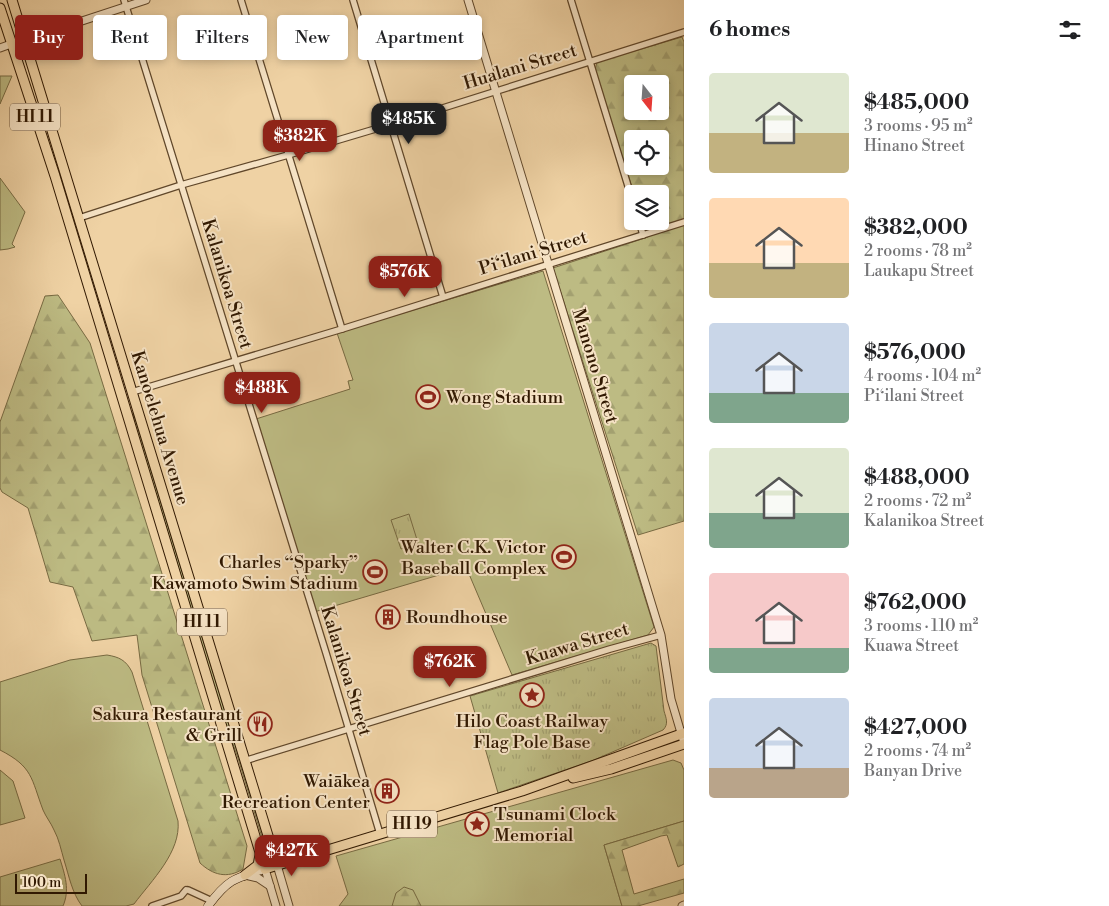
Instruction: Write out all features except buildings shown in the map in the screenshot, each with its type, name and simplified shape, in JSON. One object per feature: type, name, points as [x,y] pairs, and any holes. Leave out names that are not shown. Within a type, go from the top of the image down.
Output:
[{"type":"main road","name":"Kanoelehua Avenue","points":[[12,0],[16,15]]},
{"type":"main road","name":"Kanoelehua Avenue","points":[[0,8],[54,176],[265,868]]},
{"type":"main road","name":"Kanoelehua Avenue","points":[[30,60],[277,865]]},
{"type":"main road","points":[[116,379],[132,392],[129,399],[128,421]]},
{"type":"main road","name":"HI 19","points":[[211,902],[225,885],[236,877],[522,791],[682,734]]},
{"type":"main road","name":"HI 19","points":[[522,791],[611,769],[684,744]]},
{"type":"main road","points":[[245,875],[258,865],[260,852]]},
{"type":"street","points":[[83,18],[125,3],[146,0]]},
{"type":"street","points":[[241,0],[342,329]]},
{"type":"street","points":[[353,0],[443,297]]},
{"type":"street","name":"Manono Street","points":[[468,0],[661,635],[671,699],[684,744]]},
{"type":"street","points":[[571,0],[628,185]]},
{"type":"street","name":"Kalanikoa Street","points":[[125,3],[380,834]]},
{"type":"street","name":"Hualani Street","points":[[78,218],[181,185],[288,156],[684,32]]},
{"type":"street","points":[[0,48],[12,44]]},
{"type":"street","name":"Pi‘ilani Street","points":[[132,392],[342,329],[684,222]]},
{"type":"street","points":[[642,230],[643,235]]},
{"type":"street","name":"Kuawa Street","points":[[244,761],[661,635]]},
{"type":"street","points":[[277,865],[289,906]]},
{"type":"street","points":[[265,868],[276,906]]},
{"type":"street","points":[[245,875],[258,878],[271,886]]},
{"type":"street","points":[[152,906],[181,896],[187,890],[211,902]]},
{"type":"green space","points":[[682,37],[684,42],[684,521],[638,535],[553,268],[648,237],[646,230],[669,230],[669,185],[631,185],[628,175],[669,175],[669,130],[624,130],[624,162],[595,70],[597,62]]},
{"type":"green space","points":[[0,76],[12,76],[0,104]]},
{"type":"green space","points":[[0,178],[25,212],[12,244],[15,247],[0,250]]},
{"type":"green space","points":[[543,271],[654,627],[648,635],[512,675],[466,567],[314,612],[256,419],[350,389],[348,381],[353,380],[337,333]]},
{"type":"green space","points":[[58,295],[90,343],[247,846],[243,869],[231,874],[215,873],[200,863],[142,675],[137,635],[92,641],[73,587],[50,582],[28,508],[2,492],[0,488],[0,422],[45,296]]},
{"type":"green space","points":[[133,412],[269,855],[267,854],[225,722],[143,456]]},
{"type":"green space","points":[[409,514],[418,543],[401,549],[391,520]]},
{"type":"green space","points":[[651,643],[656,646],[666,721],[663,730],[594,760],[498,793],[470,696]]},
{"type":"green space","points":[[107,655],[122,660],[132,672],[178,821],[178,832],[175,844],[164,865],[134,904],[126,906],[82,906],[71,884],[57,837],[43,810],[33,781],[19,762],[0,750],[0,682],[70,660]]},
{"type":"green space","points":[[673,760],[681,763],[684,770],[684,821],[604,845],[622,906],[339,906],[348,894],[336,856]]},
{"type":"green space","points":[[0,770],[13,781],[25,818],[0,825]]},
{"type":"green space","points":[[684,821],[684,864],[678,867],[667,835],[622,850],[634,894],[684,879],[684,893],[638,906],[622,906],[604,845]]},
{"type":"green space","points":[[60,859],[66,888],[63,906],[0,906],[0,877]]},
{"type":"green space","points":[[404,887],[413,890],[421,906],[392,906],[396,893]]},
{"type":"place","name":"Wong Stadium","points":[[428,397]]},
{"type":"place","name":"Walter C.K. Victor Baseball Complex","points":[[564,557]]},
{"type":"place","name":"Charles “Sparky” Kawamoto Swim Stadium","points":[[375,572]]},
{"type":"place","name":"Roundhouse","points":[[388,617]]},
{"type":"place","name":"Hilo Coast Railway Flag Pole Base","points":[[532,695]]},
{"type":"place","name":"Sakura Restaurant & Grill","points":[[260,724]]},
{"type":"place","name":"Waiākea Recreation Center","points":[[387,791]]},
{"type":"place","name":"Tsunami Clock Memorial","points":[[477,824]]}]
